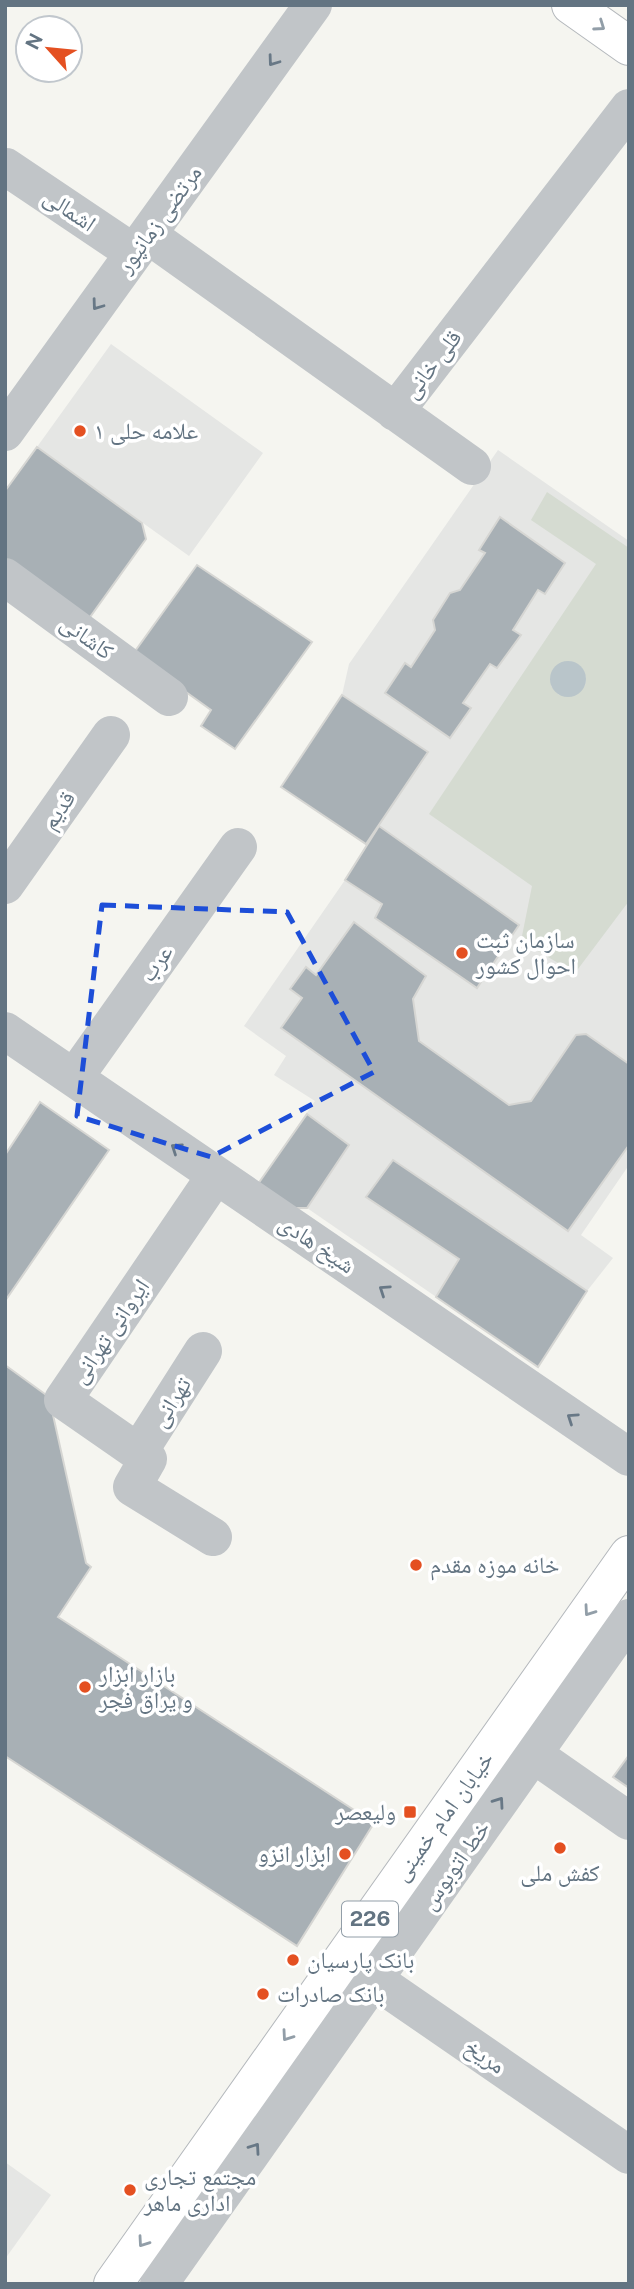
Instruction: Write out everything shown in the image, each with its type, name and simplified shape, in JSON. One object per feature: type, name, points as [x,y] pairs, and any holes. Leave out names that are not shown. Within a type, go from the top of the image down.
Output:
[{"type":"main road","points":[[571,5],[629,46]]},
{"type":"main road","name":"خیابان امام خمینی","points":[[113,2284],[342,1958],[518,1743],[629,1555]]},
{"type":"street","name":"مرتضی زمانپور","points":[[12,409],[141,244],[313,5]]},
{"type":"street","name":"قلی خانی","points":[[141,244],[395,412],[629,108]]},
{"type":"street","name":"اشمالی","points":[[6,167],[141,244]]},
{"type":"street","points":[[395,412],[472,466]]},
{"type":"street","name":"کاشانی","points":[[5,577],[169,697]]},
{"type":"street","name":"قدیم","points":[[5,885],[111,735]]},
{"type":"street","name":"عرب","points":[[74,1078],[238,847]]},
{"type":"street","name":"شیخ هادی","points":[[5,1031],[629,1457]]},
{"type":"street","name":"ایروانی تهرانی","points":[[138,1452],[63,1400],[216,1175]]},
{"type":"street","name":"تهرانی","points":[[138,1452],[203,1351]]},
{"type":"street","points":[[138,1452],[148,1459],[132,1487],[213,1537]]},
{"type":"street","name":"خط اتوبوس","points":[[159,2284],[374,1980],[518,1743],[629,1618]]},
{"type":"street","points":[[518,1743],[629,1821]]},
{"type":"street","name":"مریخ","points":[[342,1958],[629,2155]]},
{"type":"highlighted area","points":[[102,905],[287,912],[374,1072],[211,1157],[77,1116]]},
{"type":"shaded area","points":[[111,344],[263,453],[189,556],[37,447]]},
{"type":"shaded area","name":"سازمان ثبت احوال کشور","points":[[498,450],[629,541],[629,1165],[581,1235],[613,1258],[587,1291],[538,1367],[307,1208],[290,1208],[258,1184],[315,1101],[274,1075],[286,1056],[244,1026],[345,880],[366,845],[281,787],[342,695],[349,664]]},
{"type":"shaded area","points":[[547,492],[629,548],[629,901],[575,973],[521,941],[532,886],[429,814],[596,564],[531,520]],"holes":[[[568,661],[584,672],[585,686],[559,695],[551,686]]]},
{"type":"shaded area","points":[[568,661],[581,666],[586,679],[581,692],[568,697],[555,692],[550,679],[555,666]]},
{"type":"shaded area","points":[[5,2162],[51,2195],[5,2259]]},
{"type":"building","points":[[37,447],[142,523],[146,539],[85,624],[5,565],[5,491]]},
{"type":"building","points":[[500,517],[565,563],[545,594],[538,590],[513,630],[521,635],[497,668],[490,664],[463,703],[471,708],[450,738],[385,693],[405,663],[411,667],[435,630],[433,620],[450,593],[460,590],[485,553],[479,550]]},
{"type":"building","points":[[197,565],[312,642],[235,749],[201,726],[211,710],[133,654]]},
{"type":"building","points":[[342,695],[428,752],[366,844],[281,787]]},
{"type":"building","points":[[379,826],[519,925],[477,988],[375,918],[382,904],[345,880]]},
{"type":"building","points":[[354,922],[426,976],[413,999],[419,1041],[509,1105],[531,1101],[576,1035],[586,1034],[629,1064],[629,1145],[568,1231],[281,1028],[302,998],[290,989],[306,967],[316,975]]},
{"type":"building","points":[[40,1102],[109,1150],[5,1301],[5,1155]]},
{"type":"building","points":[[307,1114],[349,1145],[307,1208],[290,1208],[258,1184]]},
{"type":"building","points":[[393,1160],[587,1291],[538,1367],[436,1297],[459,1259],[366,1197]]},
{"type":"building","name":"بازار ابزار و یراق فجر","points":[[5,1365],[49,1397],[86,1563],[91,1567],[58,1617],[374,1823],[297,1946],[5,1756]]},
{"type":"building","points":[[629,1755],[629,1788],[613,1777]]},
{"type":"place","name":"علامه حلی ۱","points":[[80,431]]},
{"type":"place","name":"سازمان ثبت احوال کشور","points":[[462,953]]},
{"type":"place","name":"خانه موزه مقدم","points":[[416,1565]]},
{"type":"place","name":"بازار ابزار و یراق فجر","points":[[85,1687]]},
{"type":"place","name":"ولیعصر","points":[[410,1812]]},
{"type":"place","name":"کفش ملی","points":[[560,1848]]},
{"type":"place","name":"ابزار انزو","points":[[345,1854]]},
{"type":"place","name":"بانک پارسیان","points":[[293,1960]]},
{"type":"place","name":"بانک صادرات","points":[[263,1994]]},
{"type":"place","name":"مجتمع تجاری اداری ماهر","points":[[130,2190]]}]
